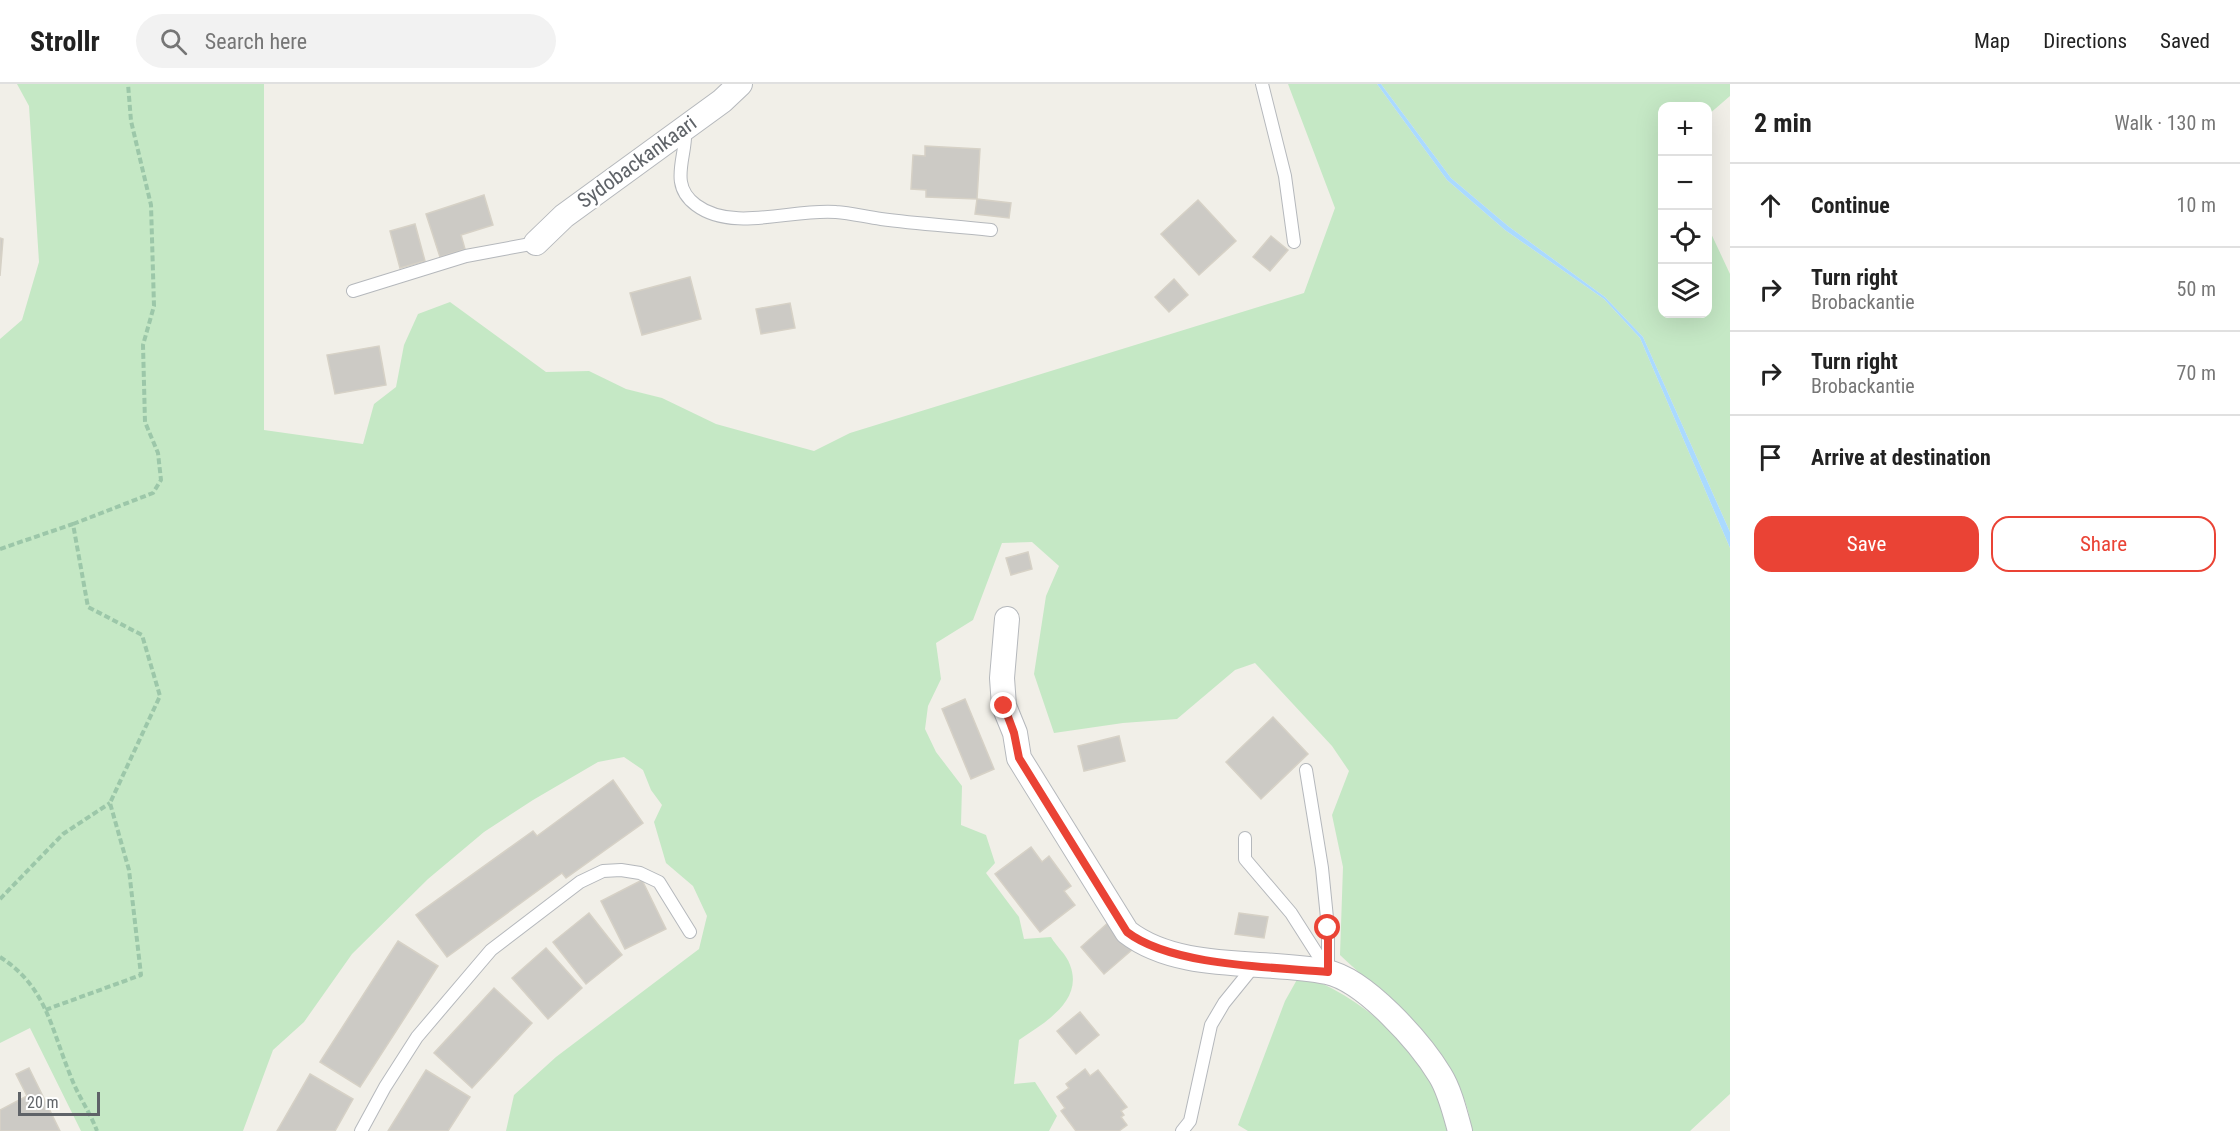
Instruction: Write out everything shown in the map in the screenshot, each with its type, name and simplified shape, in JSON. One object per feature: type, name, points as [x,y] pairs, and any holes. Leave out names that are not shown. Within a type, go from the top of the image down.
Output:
[{"type":"street","name":"Sydobackankaari","points":[[536,243],[564,216],[722,101],[740,84]]},
{"type":"street","points":[[1007,619],[1002,678],[1004,706],[1014,733],[1019,758],[1127,932],[1143,944],[1184,955],[1254,966],[1328,972],[1368,996],[1394,1017],[1420,1047],[1441,1077],[1460,1131]]},
{"type":"lane","points":[[1262,84],[1285,176],[1294,242]]},
{"type":"lane","points":[[685,127],[686,140],[678,171],[684,190],[696,205],[716,213],[739,219],[834,212],[991,230]]},
{"type":"lane","points":[[353,291],[466,256],[536,243]]},
{"type":"lane","points":[[1306,770],[1322,868],[1328,928],[1328,972]]},
{"type":"lane","points":[[1245,838],[1245,860],[1291,913],[1328,972]]},
{"type":"lane","points":[[361,1131],[384,1087],[417,1037],[491,950],[580,882],[603,871],[621,870],[640,873],[659,882],[690,933]]},
{"type":"lane","points":[[1182,1131],[1190,1121],[1211,1025],[1224,1003],[1254,966]]},
{"type":"path","points":[[0,549],[153,493],[160,480],[158,453],[145,422],[143,345],[154,306],[151,206],[131,120],[128,84]]},
{"type":"path","points":[[0,899],[63,834],[110,803],[160,696],[142,635],[88,607],[73,524]]},
{"type":"path","points":[[45,1010],[141,975],[129,870],[110,803]]},
{"type":"path","points":[[0,957],[19,969],[32,984],[45,1010],[72,1080],[97,1131]]},
{"type":"green space","points":[[17,84],[264,84],[264,430],[363,444],[374,404],[396,387],[404,345],[418,314],[450,302],[546,372],[589,371],[626,389],[662,398],[716,424],[814,451],[850,433],[1304,293],[1335,208],[1288,84],[1377,84],[1447,180],[1505,230],[1604,299],[1640,338],[1730,548],[1730,1094],[1690,1131],[1471,1131],[1467,1107],[1457,1083],[1441,1059],[1400,1012],[1340,955],[1343,867],[1332,815],[1349,771],[1332,746],[1255,663],[1235,670],[1177,719],[1123,723],[1054,733],[1034,674],[1046,596],[1059,566],[1032,542],[1002,543],[973,620],[936,643],[941,679],[928,706],[925,729],[936,752],[962,786],[961,825],[986,835],[995,863],[986,873],[1019,917],[1024,939],[1051,937],[1070,965],[1073,978],[1067,1000],[1050,1018],[1019,1040],[1014,1084],[1035,1082],[1057,1116],[1049,1131],[506,1131],[514,1095],[556,1057],[699,949],[707,916],[693,886],[666,863],[654,822],[662,805],[651,790],[643,770],[624,757],[598,762],[533,800],[484,832],[428,879],[352,954],[304,1022],[273,1050],[243,1131],[81,1131],[30,1028],[0,1043],[0,339],[22,320],[39,262],[29,106]]},
{"type":"green space","points":[[1381,84],[1730,84],[1730,96],[1712,112],[1712,102],[1658,102],[1658,318],[1712,318],[1712,236],[1730,274],[1730,532],[1643,337],[1605,297],[1508,226],[1451,178]]},
{"type":"green space","points":[[1299,976],[1321,983],[1353,1001],[1390,1030],[1407,1048],[1433,1087],[1448,1131],[1248,1131],[1238,1125],[1285,1001]]},
{"type":"water","points":[[1377,84],[1381,84],[1451,178],[1508,226],[1605,297],[1643,337],[1730,532],[1730,548],[1640,338],[1604,299],[1505,230],[1447,180]]},
{"type":"building","points":[[925,146],[980,149],[977,199],[926,197],[926,190],[911,189],[913,155],[925,156]]},
{"type":"building","points":[[484,195],[493,225],[461,235],[465,249],[440,257],[426,214]]},
{"type":"building","points":[[977,199],[1011,203],[1009,218],[975,214]]},
{"type":"building","points":[[1198,200],[1236,241],[1199,275],[1161,234]]},
{"type":"building","points":[[415,224],[425,261],[400,268],[390,231]]},
{"type":"building","points":[[1271,236],[1288,250],[1270,271],[1253,257]]},
{"type":"building","points":[[0,238],[3,239],[0,276]]},
{"type":"building","points":[[690,277],[701,319],[642,335],[630,293]]},
{"type":"building","points":[[1174,279],[1188,295],[1169,312],[1155,297]]},
{"type":"building","points":[[790,303],[795,328],[761,334],[756,309]]},
{"type":"building","points":[[379,346],[386,385],[335,394],[327,355]]},
{"type":"building","points":[[1028,552],[1032,569],[1011,575],[1006,558]]},
{"type":"building","points":[[965,699],[994,769],[971,779],[942,709]]},
{"type":"building","points":[[1273,717],[1308,754],[1261,799],[1226,762]]},
{"type":"building","points":[[1119,736],[1125,761],[1084,771],[1078,746]]},
{"type":"building","points":[[613,780],[643,823],[566,878],[562,873],[447,957],[416,915],[533,831],[537,836]]},
{"type":"building","points":[[1031,847],[1042,862],[1049,856],[1071,886],[1064,891],[1075,905],[1040,932],[995,874]]},
{"type":"building","points":[[642,880],[666,929],[625,949],[601,901]]},
{"type":"building","points":[[589,913],[622,955],[586,984],[553,942]]},
{"type":"building","points":[[1239,913],[1268,917],[1264,938],[1235,934]]},
{"type":"building","points":[[1110,921],[1133,949],[1104,974],[1081,947]]},
{"type":"building","points":[[398,941],[438,966],[360,1087],[320,1062]]},
{"type":"building","points":[[546,948],[582,988],[548,1019],[512,978]]},
{"type":"building","points":[[494,988],[532,1023],[472,1088],[434,1053]]},
{"type":"building","points":[[1080,1012],[1099,1035],[1076,1054],[1057,1031]]},
{"type":"building","points":[[29,1068],[60,1131],[0,1131],[0,1110],[27,1096],[16,1074]]},
{"type":"building","points":[[1085,1069],[1090,1076],[1098,1070],[1127,1107],[1121,1111],[1124,1115],[1121,1117],[1127,1125],[1119,1131],[1076,1131],[1061,1111],[1065,1108],[1057,1097],[1069,1088],[1066,1084]]},
{"type":"building","points":[[426,1070],[470,1097],[448,1131],[388,1131]]},
{"type":"building","points":[[310,1074],[353,1099],[335,1131],[277,1131]]},
{"type":"route","points":[[1004,706],[1014,733],[1019,758],[1127,932],[1143,944],[1184,955],[1227,962],[1328,972],[1328,928]]}]
